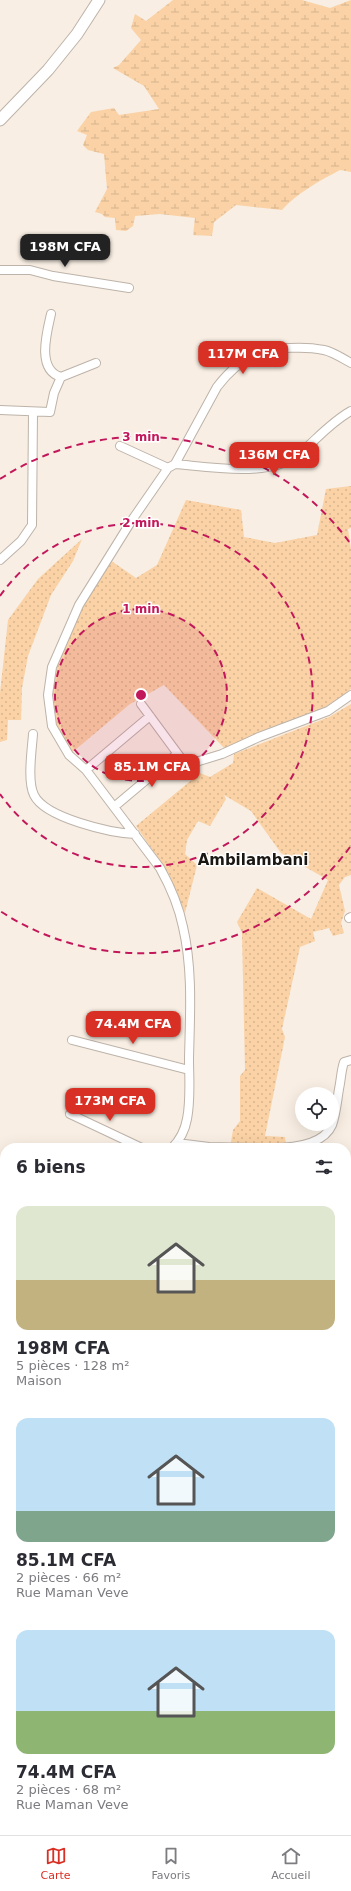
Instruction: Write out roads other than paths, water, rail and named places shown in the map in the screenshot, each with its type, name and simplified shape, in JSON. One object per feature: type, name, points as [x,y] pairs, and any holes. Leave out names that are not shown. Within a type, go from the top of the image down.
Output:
[{"type":"main road","points":[[0,120],[48,70],[77,34],[99,0]]},
{"type":"street","points":[[0,270],[30,270],[52,276],[129,288]]},
{"type":"street","points":[[51,314],[46,336],[46,353],[50,370],[55,375],[61,377],[96,363]]},
{"type":"street","points":[[176,1143],[184,1131],[187,1118],[189,1070],[189,982],[188,960],[183,926],[168,883],[160,868],[86,770],[69,756],[52,726],[48,695],[52,667],[88,588],[132,520],[172,466],[217,387],[224,378],[258,353],[289,348],[314,348],[334,354],[351,363]]},
{"type":"street","points":[[0,410],[33,413],[50,412],[54,393],[61,377]]},
{"type":"street","points":[[120,446],[172,466],[266,468],[298,455],[337,421],[351,411]]},
{"type":"street","points":[[0,560],[22,541],[32,525],[33,413]]},
{"type":"street","points":[[141,704],[186,765],[222,754],[259,737],[328,710],[351,695]]},
{"type":"street","points":[[86,770],[150,716]]},
{"type":"street","points":[[34,734],[31,774],[33,794],[38,801],[50,810],[80,822],[123,834],[135,834]]},
{"type":"street","points":[[114,807],[177,754]]},
{"type":"street","points":[[72,1040],[189,1070]]},
{"type":"street","points":[[307,1143],[314,1141],[328,1132],[334,1116],[344,1062],[351,1060]]},
{"type":"street","points":[[70,1114],[131,1143]]},
{"type":"district","name":"Ambilambani","points":[[253,860]]}]
